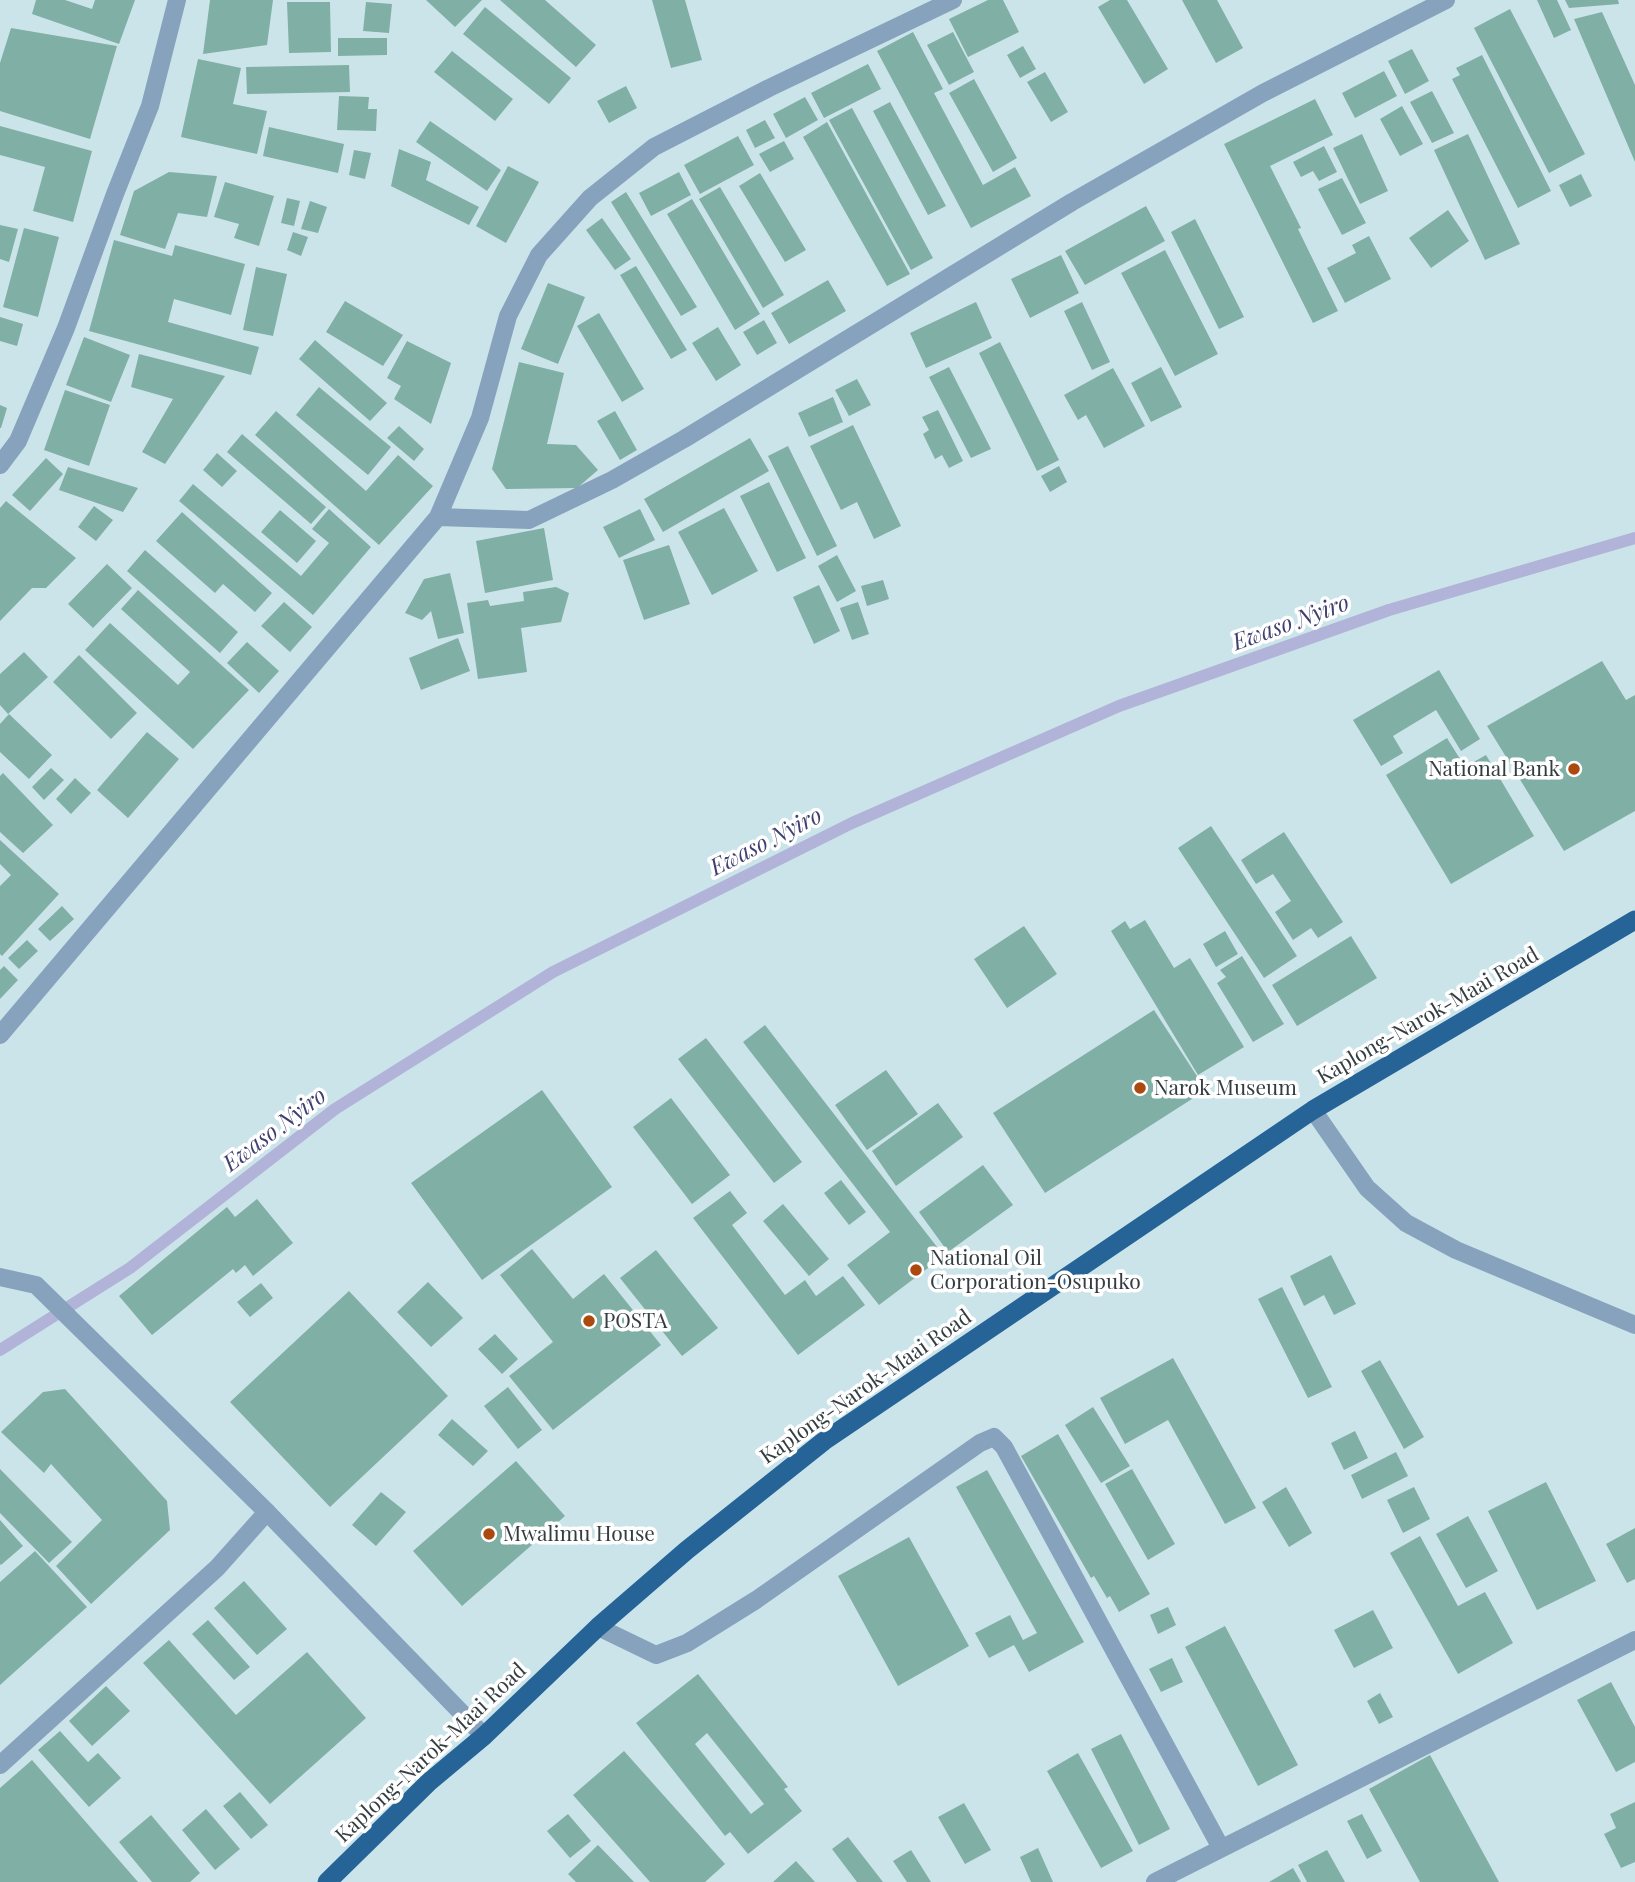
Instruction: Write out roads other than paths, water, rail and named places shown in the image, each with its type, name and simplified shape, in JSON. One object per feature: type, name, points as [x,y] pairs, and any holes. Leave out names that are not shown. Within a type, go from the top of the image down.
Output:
[{"type":"highway","name":"Kaplong-Narok-Maai Road","points":[[327,1882],[429,1782],[484,1736],[598,1627],[687,1550],[824,1441],[1313,1110],[1635,920]]},
{"type":"street","points":[[0,465],[18,441],[66,328],[150,106],[177,0]]},
{"type":"street","points":[[0,1035],[438,517],[480,418],[508,316],[539,255],[590,198],[654,146],[953,0]]},
{"type":"street","points":[[438,517],[529,520],[612,480],[684,439],[1072,202],[1263,93],[1446,0]]},
{"type":"street","points":[[1313,1110],[1367,1188],[1406,1223],[1456,1250],[1635,1325]]},
{"type":"street","points":[[0,1278],[36,1286],[267,1512],[484,1736]]},
{"type":"street","points":[[598,1627],[656,1655],[687,1643],[767,1593],[980,1443],[994,1437],[1004,1447],[1221,1848]]},
{"type":"street","points":[[0,1765],[217,1568],[267,1512]]},
{"type":"street","points":[[1155,1882],[1635,1640]]},
{"type":"waterway","name":"Ewaso Nyiro","points":[[0,1350],[130,1268],[335,1109],[553,972],[852,823],[1119,706],[1389,610],[1635,538]]},
{"type":"place","name":"National Bank","points":[[1574,769]]},
{"type":"place","name":"Narok Museum","points":[[1140,1088]]},
{"type":"place","name":"National Oil Corporation-Osupuko","points":[[916,1270]]},
{"type":"place","name":"POSTA","points":[[589,1321]]},
{"type":"place","name":"Mwalimu House","points":[[489,1534]]}]
